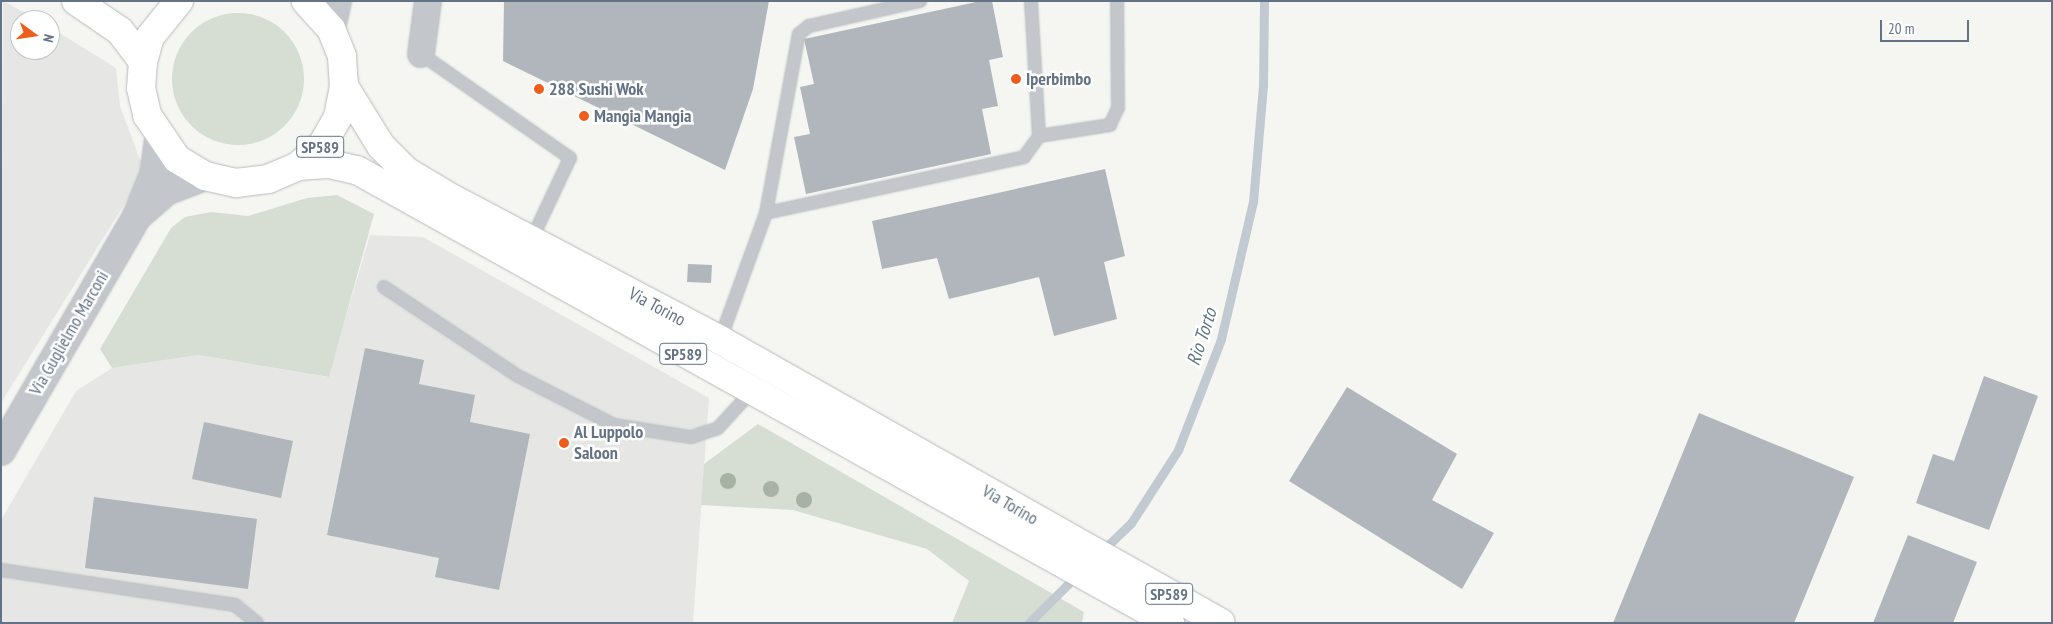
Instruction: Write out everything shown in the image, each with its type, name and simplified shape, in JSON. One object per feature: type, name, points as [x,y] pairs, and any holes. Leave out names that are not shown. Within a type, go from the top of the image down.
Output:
[{"type":"main road","points":[[76,1],[120,31],[143,61]]},
{"type":"main road","name":"SP589","points":[[179,1],[150,37],[143,61],[141,88],[159,139],[177,159],[205,176],[244,182],[268,179],[298,166],[322,145],[338,117],[344,86],[342,56],[331,29],[306,1]]},
{"type":"main road","name":"Via Torino","points":[[344,86],[381,146],[406,171],[531,240],[720,340],[1069,554]]},
{"type":"main road","name":"SP589","points":[[298,166],[330,164],[357,170],[751,392],[1111,577],[1221,623]]},
{"type":"main road","name":"SP589","points":[[1111,577],[1170,623]]},
{"type":"street","points":[[331,29],[337,1]]},
{"type":"street","points":[[421,54],[428,1]]},
{"type":"street","name":"Via Guglielmo Marconi","points":[[1,450],[136,216],[154,175],[159,139]]},
{"type":"street","name":"Via Guglielmo Marconi","points":[[136,216],[166,191],[205,176]]},
{"type":"lane","points":[[720,340],[766,213],[799,34],[808,26],[920,1]]},
{"type":"lane","points":[[766,213],[1024,157],[1039,136],[1031,1]]},
{"type":"lane","points":[[1039,136],[1110,125],[1118,108],[1117,1]]},
{"type":"lane","points":[[421,54],[570,158],[531,240]]},
{"type":"lane","points":[[384,287],[518,376],[614,425],[691,437],[718,428],[751,392]]},
{"type":"lane","points":[[1,570],[235,605],[257,623]]},
{"type":"shaded area","points":[[3,1],[20,10],[10,10],[10,60],[60,60],[60,33],[116,68],[120,106],[141,162],[137,184],[1,403]]},
{"type":"shaded area","points":[[238,13],[263,18],[285,32],[299,54],[304,79],[299,104],[285,126],[263,140],[238,145],[213,140],[191,126],[177,104],[172,79],[177,54],[191,32],[213,18]]},
{"type":"shaded area","points":[[337,195],[374,214],[329,377],[198,355],[112,368],[100,349],[171,228],[185,217],[211,212],[248,216],[307,198]]},
{"type":"shaded area","points":[[370,235],[423,237],[709,398],[693,623],[1,623],[1,520],[76,391],[112,368],[198,355],[328,377]]},
{"type":"shaded area","points":[[758,424],[1084,612],[1082,623],[952,623],[969,581],[927,549],[793,510],[701,505],[704,464]]},
{"type":"building","points":[[504,1],[769,1],[753,89],[725,170],[503,61]]},
{"type":"building","points":[[981,1],[992,1],[1003,57],[989,60],[998,106],[982,109],[991,154],[806,194],[794,137],[810,134],[800,87],[814,84],[804,39]]},
{"type":"building","points":[[1105,169],[1125,256],[1104,262],[1117,319],[1054,336],[1039,277],[949,299],[937,258],[882,269],[872,221]]},
{"type":"building","points":[[688,264],[712,265],[711,283],[687,282]]},
{"type":"building","points":[[365,348],[424,360],[419,384],[475,395],[470,422],[530,434],[499,590],[435,577],[439,558],[327,535]]},
{"type":"building","points":[[1984,376],[2038,396],[1989,530],[1916,503],[1933,454],[1954,461]]},
{"type":"building","points":[[1347,387],[1457,454],[1432,500],[1494,533],[1462,589],[1289,481]]},
{"type":"building","points":[[1699,413],[1854,477],[1794,623],[1613,623]]},
{"type":"building","points":[[204,422],[293,441],[281,498],[192,479]]},
{"type":"building","points":[[94,497],[257,519],[248,589],[85,568]]},
{"type":"building","points":[[1908,535],[1977,562],[1953,623],[1873,623]]},
{"type":"waterway","name":"Rio Torto","points":[[1101,552],[1131,523],[1178,450],[1221,339],[1253,202],[1263,86],[1264,1]]},
{"type":"waterway","name":"Rio Torto","points":[[1029,623],[1077,575]]},
{"type":"place","name":"Iperbimbo","points":[[1016,79]]},
{"type":"place","name":"288 Sushi Wok","points":[[539,89]]},
{"type":"place","name":"Mangia Mangia","points":[[584,116]]},
{"type":"place","name":"Al Luppolo Saloon","points":[[564,443]]}]
